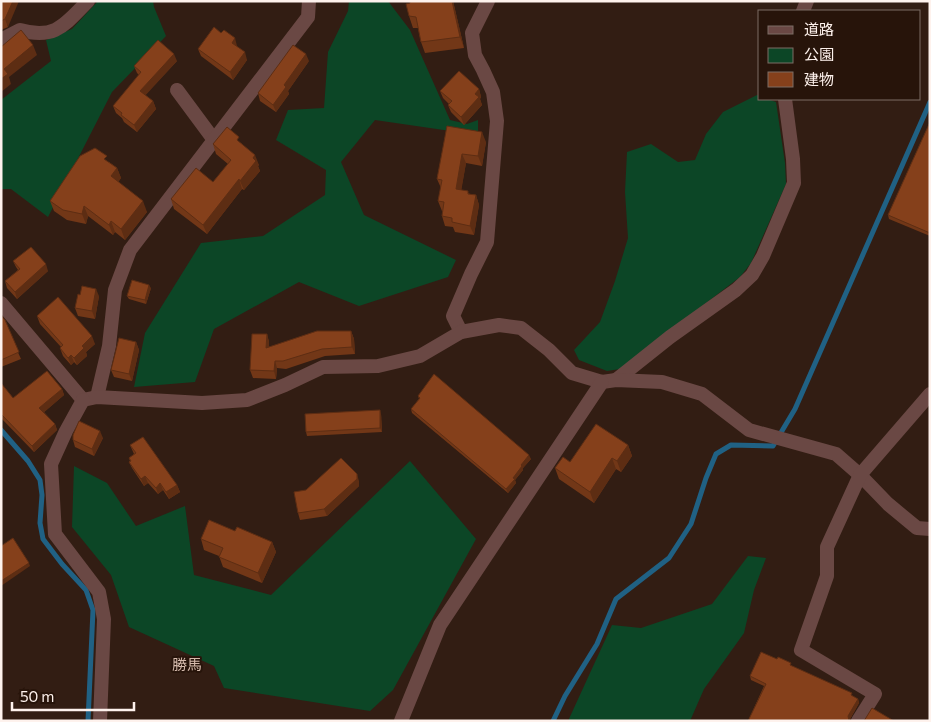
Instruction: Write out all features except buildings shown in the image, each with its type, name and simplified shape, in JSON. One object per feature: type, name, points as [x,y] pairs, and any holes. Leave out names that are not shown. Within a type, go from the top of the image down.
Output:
[{"type":"street","points":[[1,40],[20,30],[45,33],[62,27],[88,1]]},
{"type":"street","points":[[97,397],[109,346],[115,290],[130,250],[308,17],[308,1]]},
{"type":"street","points":[[460,332],[453,316],[471,274],[488,242],[497,121],[493,92],[475,55],[472,33],[488,1]]},
{"type":"street","points":[[178,90],[214,140]]},
{"type":"street","points":[[616,380],[670,337],[736,290],[752,275],[763,256],[794,183],[793,159],[785,100]]},
{"type":"street","points":[[1,303],[83,400]]},
{"type":"street","points":[[100,721],[104,619],[99,592],[55,534],[51,464],[83,400],[97,397],[202,403],[247,400],[285,385],[323,366],[378,366],[420,356],[460,332],[499,325],[522,328],[549,350],[572,373],[602,382],[616,380],[662,382],[702,394],[749,430],[836,454],[888,504],[918,528],[930,529]]},
{"type":"street","points":[[401,721],[440,625],[602,382]]},
{"type":"street","points":[[858,721],[875,694],[801,650],[826,576],[827,547],[860,475],[930,394]]},
{"type":"green space","points":[[98,1],[153,1],[166,36],[112,92],[48,217],[11,189],[1,189],[1,100],[51,61],[46,40],[72,29]]},
{"type":"green space","points":[[349,1],[388,1],[410,30],[450,120],[467,124],[478,120],[478,135],[375,120],[341,162],[364,215],[456,260],[448,277],[359,306],[299,282],[214,329],[195,382],[134,387],[145,333],[201,243],[263,236],[325,195],[326,170],[276,140],[288,110],[324,108],[328,52],[348,11]]},
{"type":"green space","points":[[757,95],[758,100],[776,102],[785,163],[786,184],[751,263],[740,277],[620,369],[607,371],[579,360],[574,350],[600,322],[628,238],[625,192],[627,152],[651,144],[678,162],[695,160],[706,134],[723,112]]},
{"type":"green space","points":[[410,461],[476,539],[393,690],[370,711],[224,688],[214,666],[129,627],[111,575],[72,527],[74,466],[107,483],[136,526],[185,506],[194,575],[271,595]]},
{"type":"green space","points":[[748,556],[766,558],[754,590],[744,633],[704,689],[690,721],[568,721],[612,625],[641,628],[712,604]]},
{"type":"waterway","points":[[553,721],[565,696],[597,644],[616,599],[669,558],[691,524],[716,454],[731,445],[773,446],[795,409],[930,102]]},
{"type":"waterway","points":[[1,430],[28,461],[40,480],[42,495],[40,523],[43,539],[62,564],[86,590],[93,610],[88,721]]},
{"type":"district","name":"勝馬","points":[[187,665]]}]
